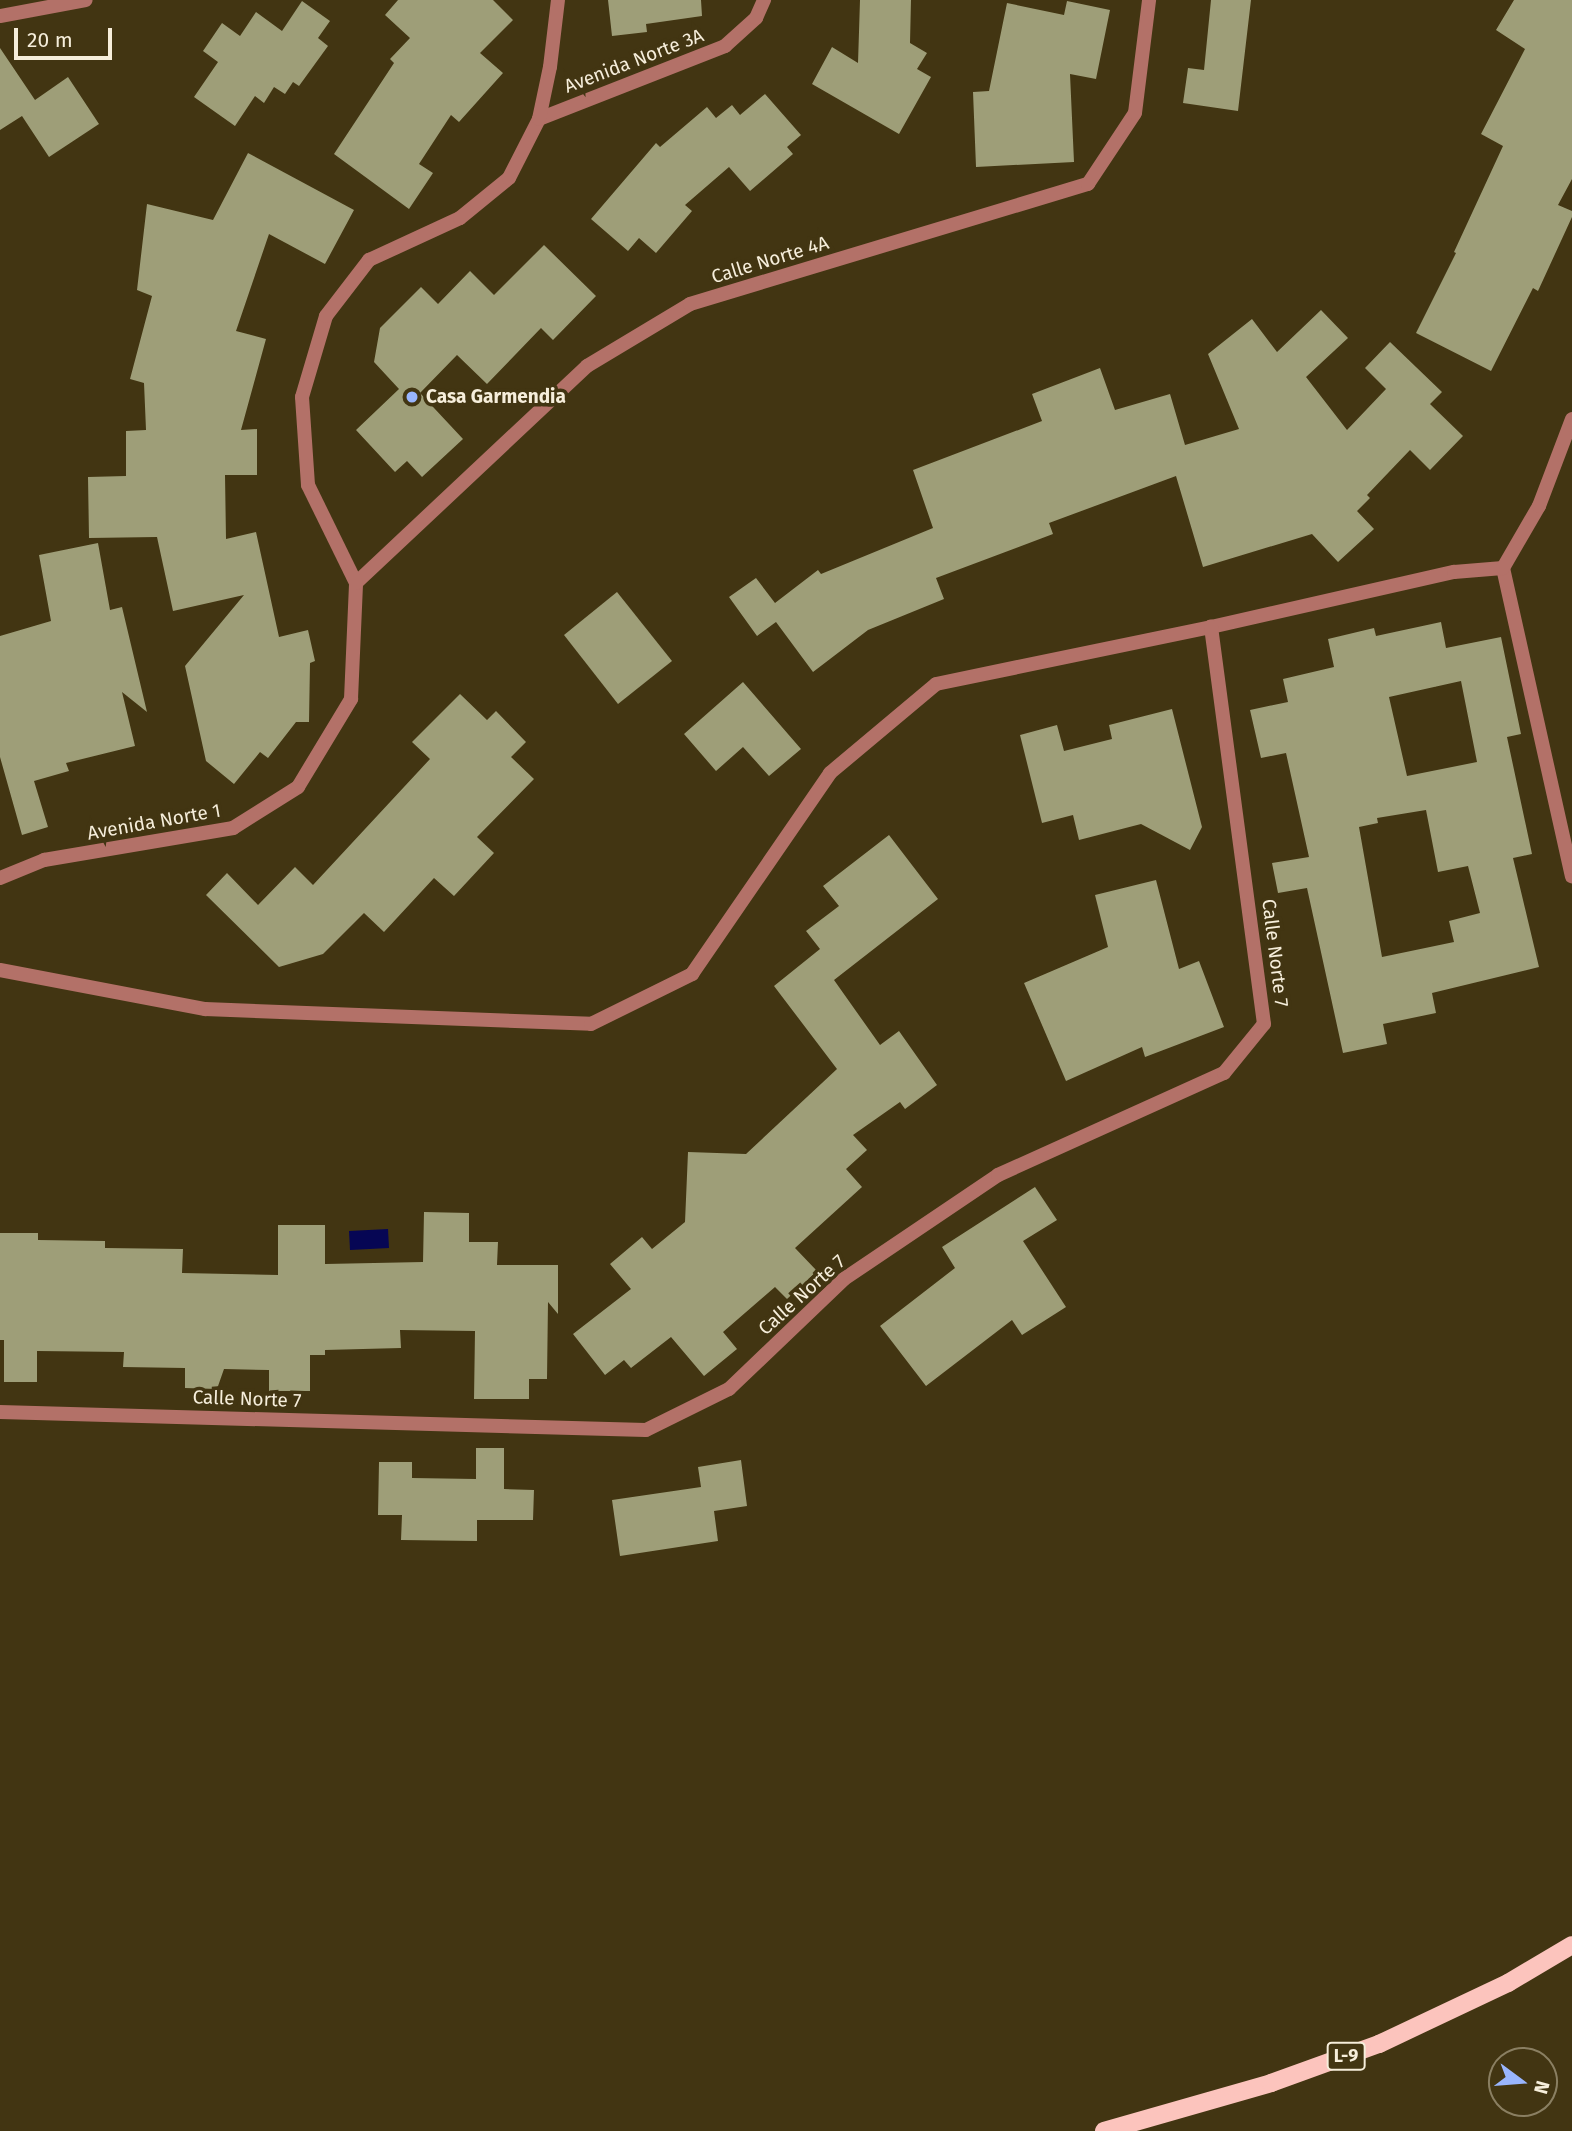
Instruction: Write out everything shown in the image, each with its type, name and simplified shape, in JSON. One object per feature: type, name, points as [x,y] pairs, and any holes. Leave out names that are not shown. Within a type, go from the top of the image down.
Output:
[{"type":"main road","name":"L-9","points":[[1104,2131],[1270,2083],[1379,2044],[1508,1983],[1572,1945]]},
{"type":"street","points":[[0,16],[86,0]]},
{"type":"street","points":[[356,583],[308,485],[302,397],[326,316],[369,260],[460,218],[509,178],[539,119],[550,67],[558,0]]},
{"type":"street","name":"Avenida Norte 3A","points":[[539,119],[725,46],[756,18],[764,0]]},
{"type":"street","name":"Calle Norte 4A","points":[[356,583],[587,366],[690,304],[1088,184],[1135,113],[1149,0]]},
{"type":"street","points":[[1572,419],[1539,506],[1503,568],[1572,876]]},
{"type":"street","points":[[0,970],[205,1009],[592,1024],[692,974],[830,773],[936,684],[1211,627],[1454,572],[1503,568]]},
{"type":"street","name":"Avenida Norte 1","points":[[0,878],[44,860],[233,828],[298,788],[351,699],[356,583]]},
{"type":"street","name":"Calle Norte 7","points":[[0,1412],[646,1430],[729,1389],[844,1279],[998,1175],[1224,1073],[1264,1024],[1211,627]]},
{"type":"shaded area","points":[[388,1229],[389,1248],[350,1250],[349,1231]]},
{"type":"building","points":[[398,0],[493,0],[513,20],[480,53],[503,73],[459,122],[451,115],[419,164],[433,173],[409,209],[334,154],[394,63],[390,59],[410,38],[385,15]]},
{"type":"building","points":[[608,0],[701,0],[702,16],[646,24],[647,32],[612,36]]},
{"type":"building","points":[[860,0],[911,0],[910,43],[927,53],[917,69],[931,77],[899,134],[812,84],[832,47],[858,63]]},
{"type":"building","points":[[1211,0],[1251,0],[1238,111],[1183,103],[1188,68],[1204,70]]},
{"type":"building","points":[[1514,0],[1572,0],[1572,179],[1558,205],[1572,211],[1572,217],[1538,291],[1533,288],[1491,371],[1416,333],[1456,253],[1454,252],[1503,146],[1481,134],[1525,49],[1496,30]]},
{"type":"building","points":[[302,1],[330,21],[318,38],[328,46],[299,86],[293,82],[285,94],[274,87],[264,103],[255,96],[235,126],[194,97],[218,62],[203,51],[222,23],[240,36],[256,12],[282,31]]},
{"type":"building","points":[[1067,1],[1110,10],[1096,79],[1070,74],[1074,162],[976,167],[973,92],[989,91],[1007,3],[1064,15]]},
{"type":"building","points":[[0,48],[35,100],[68,77],[99,124],[49,157],[22,116],[0,130]]},
{"type":"building","points":[[765,94],[801,135],[787,147],[793,154],[750,191],[729,167],[685,205],[692,211],[656,253],[639,238],[628,251],[591,219],[656,143],[660,147],[707,107],[716,118],[732,105],[740,115]]},
{"type":"building","points":[[248,153],[354,210],[325,264],[269,234],[236,331],[266,339],[241,430],[257,429],[257,475],[225,475],[226,539],[256,532],[279,637],[308,630],[315,661],[310,663],[309,722],[296,722],[268,758],[260,752],[234,784],[206,761],[185,666],[244,595],[173,611],[157,537],[89,538],[88,477],[126,476],[126,431],[146,430],[144,383],[130,379],[152,296],[137,290],[147,204],[213,220]]},
{"type":"building","points":[[544,245],[596,296],[553,340],[541,328],[487,384],[457,355],[420,393],[463,439],[422,477],[407,461],[395,472],[356,430],[399,389],[374,362],[380,328],[421,287],[438,304],[470,271],[494,295]]},
{"type":"building","points":[[1321,310],[1348,338],[1306,377],[1347,430],[1386,389],[1365,368],[1390,342],[1442,392],[1430,404],[1463,436],[1430,470],[1410,450],[1367,495],[1370,498],[1357,511],[1374,529],[1338,562],[1312,534],[1203,567],[1176,476],[1049,523],[1053,534],[936,578],[944,599],[868,630],[813,672],[776,622],[757,636],[729,597],[756,578],[775,603],[818,570],[821,574],[933,528],[913,470],[1042,421],[1032,394],[1100,368],[1115,410],[1170,394],[1185,445],[1239,429],[1208,354],[1252,319],[1277,352]]},
{"type":"building","points":[[98,543],[110,610],[122,607],[147,712],[122,692],[135,746],[66,763],[69,771],[34,781],[48,827],[22,835],[0,757],[0,636],[51,621],[39,555]]},
{"type":"building","points":[[617,592],[672,661],[618,704],[564,635]]},
{"type":"building","points":[[1441,622],[1446,648],[1501,637],[1521,734],[1507,737],[1532,854],[1513,858],[1539,967],[1432,993],[1436,1013],[1383,1024],[1387,1044],[1343,1053],[1307,888],[1278,893],[1272,863],[1309,857],[1286,753],[1261,758],[1250,710],[1288,702],[1283,679],[1334,667],[1328,639],[1374,628],[1376,636]],"holes":[[[1461,681],[1477,762],[1407,776],[1389,697]],[[1426,810],[1438,872],[1468,866],[1480,913],[1449,921],[1454,942],[1382,957],[1359,827],[1378,823],[1377,818]]]},
{"type":"building","points":[[743,682],[801,749],[769,776],[743,747],[716,771],[684,734]]},
{"type":"building","points":[[460,694],[487,720],[496,711],[526,742],[511,757],[534,779],[477,837],[494,853],[454,896],[434,878],[384,932],[364,913],[323,954],[279,967],[206,895],[227,873],[258,905],[295,867],[313,885],[430,759],[412,742]]},
{"type":"building","points":[[1172,709],[1202,827],[1190,850],[1141,824],[1079,840],[1073,815],[1042,823],[1020,735],[1057,725],[1064,751],[1112,739],[1109,725]]},
{"type":"building","points":[[889,835],[938,899],[834,980],[880,1045],[899,1031],[937,1085],[905,1109],[900,1102],[853,1135],[867,1150],[846,1169],[862,1187],[795,1248],[817,1271],[787,1299],[775,1287],[723,1332],[737,1349],[704,1376],[671,1337],[631,1368],[624,1360],[605,1375],[573,1334],[631,1289],[610,1264],[642,1237],[652,1249],[685,1222],[688,1152],[746,1154],[837,1069],[774,986],[820,949],[806,931],[839,906],[823,886]]},
{"type":"building","points":[[1156,880],[1179,969],[1199,961],[1224,1027],[1145,1057],[1142,1047],[1066,1081],[1024,983],[1108,947],[1095,895]]},
{"type":"building","points":[[1035,1187],[1057,1220],[1023,1241],[1066,1307],[1022,1335],[1012,1320],[926,1386],[880,1326],[955,1268],[942,1247]]},
{"type":"building","points":[[424,1212],[469,1213],[469,1242],[498,1242],[497,1265],[558,1265],[558,1314],[548,1302],[547,1379],[529,1379],[529,1399],[474,1399],[475,1331],[400,1330],[401,1348],[325,1350],[325,1355],[310,1355],[310,1391],[269,1391],[269,1370],[224,1369],[217,1389],[185,1388],[185,1368],[123,1367],[124,1352],[37,1351],[37,1382],[4,1382],[4,1340],[0,1340],[0,1233],[38,1233],[38,1240],[105,1241],[105,1248],[183,1249],[182,1273],[278,1275],[278,1225],[325,1225],[325,1264],[423,1262]]},
{"type":"building","points":[[476,1448],[504,1448],[504,1489],[534,1490],[533,1520],[477,1520],[477,1541],[401,1540],[402,1515],[378,1515],[379,1462],[412,1462],[412,1478],[476,1479]]},
{"type":"building","points":[[741,1460],[747,1506],[714,1511],[718,1541],[620,1556],[612,1500],[701,1487],[698,1467]]},
{"type":"place","name":"Casa Garmendia","points":[[412,397]]}]
